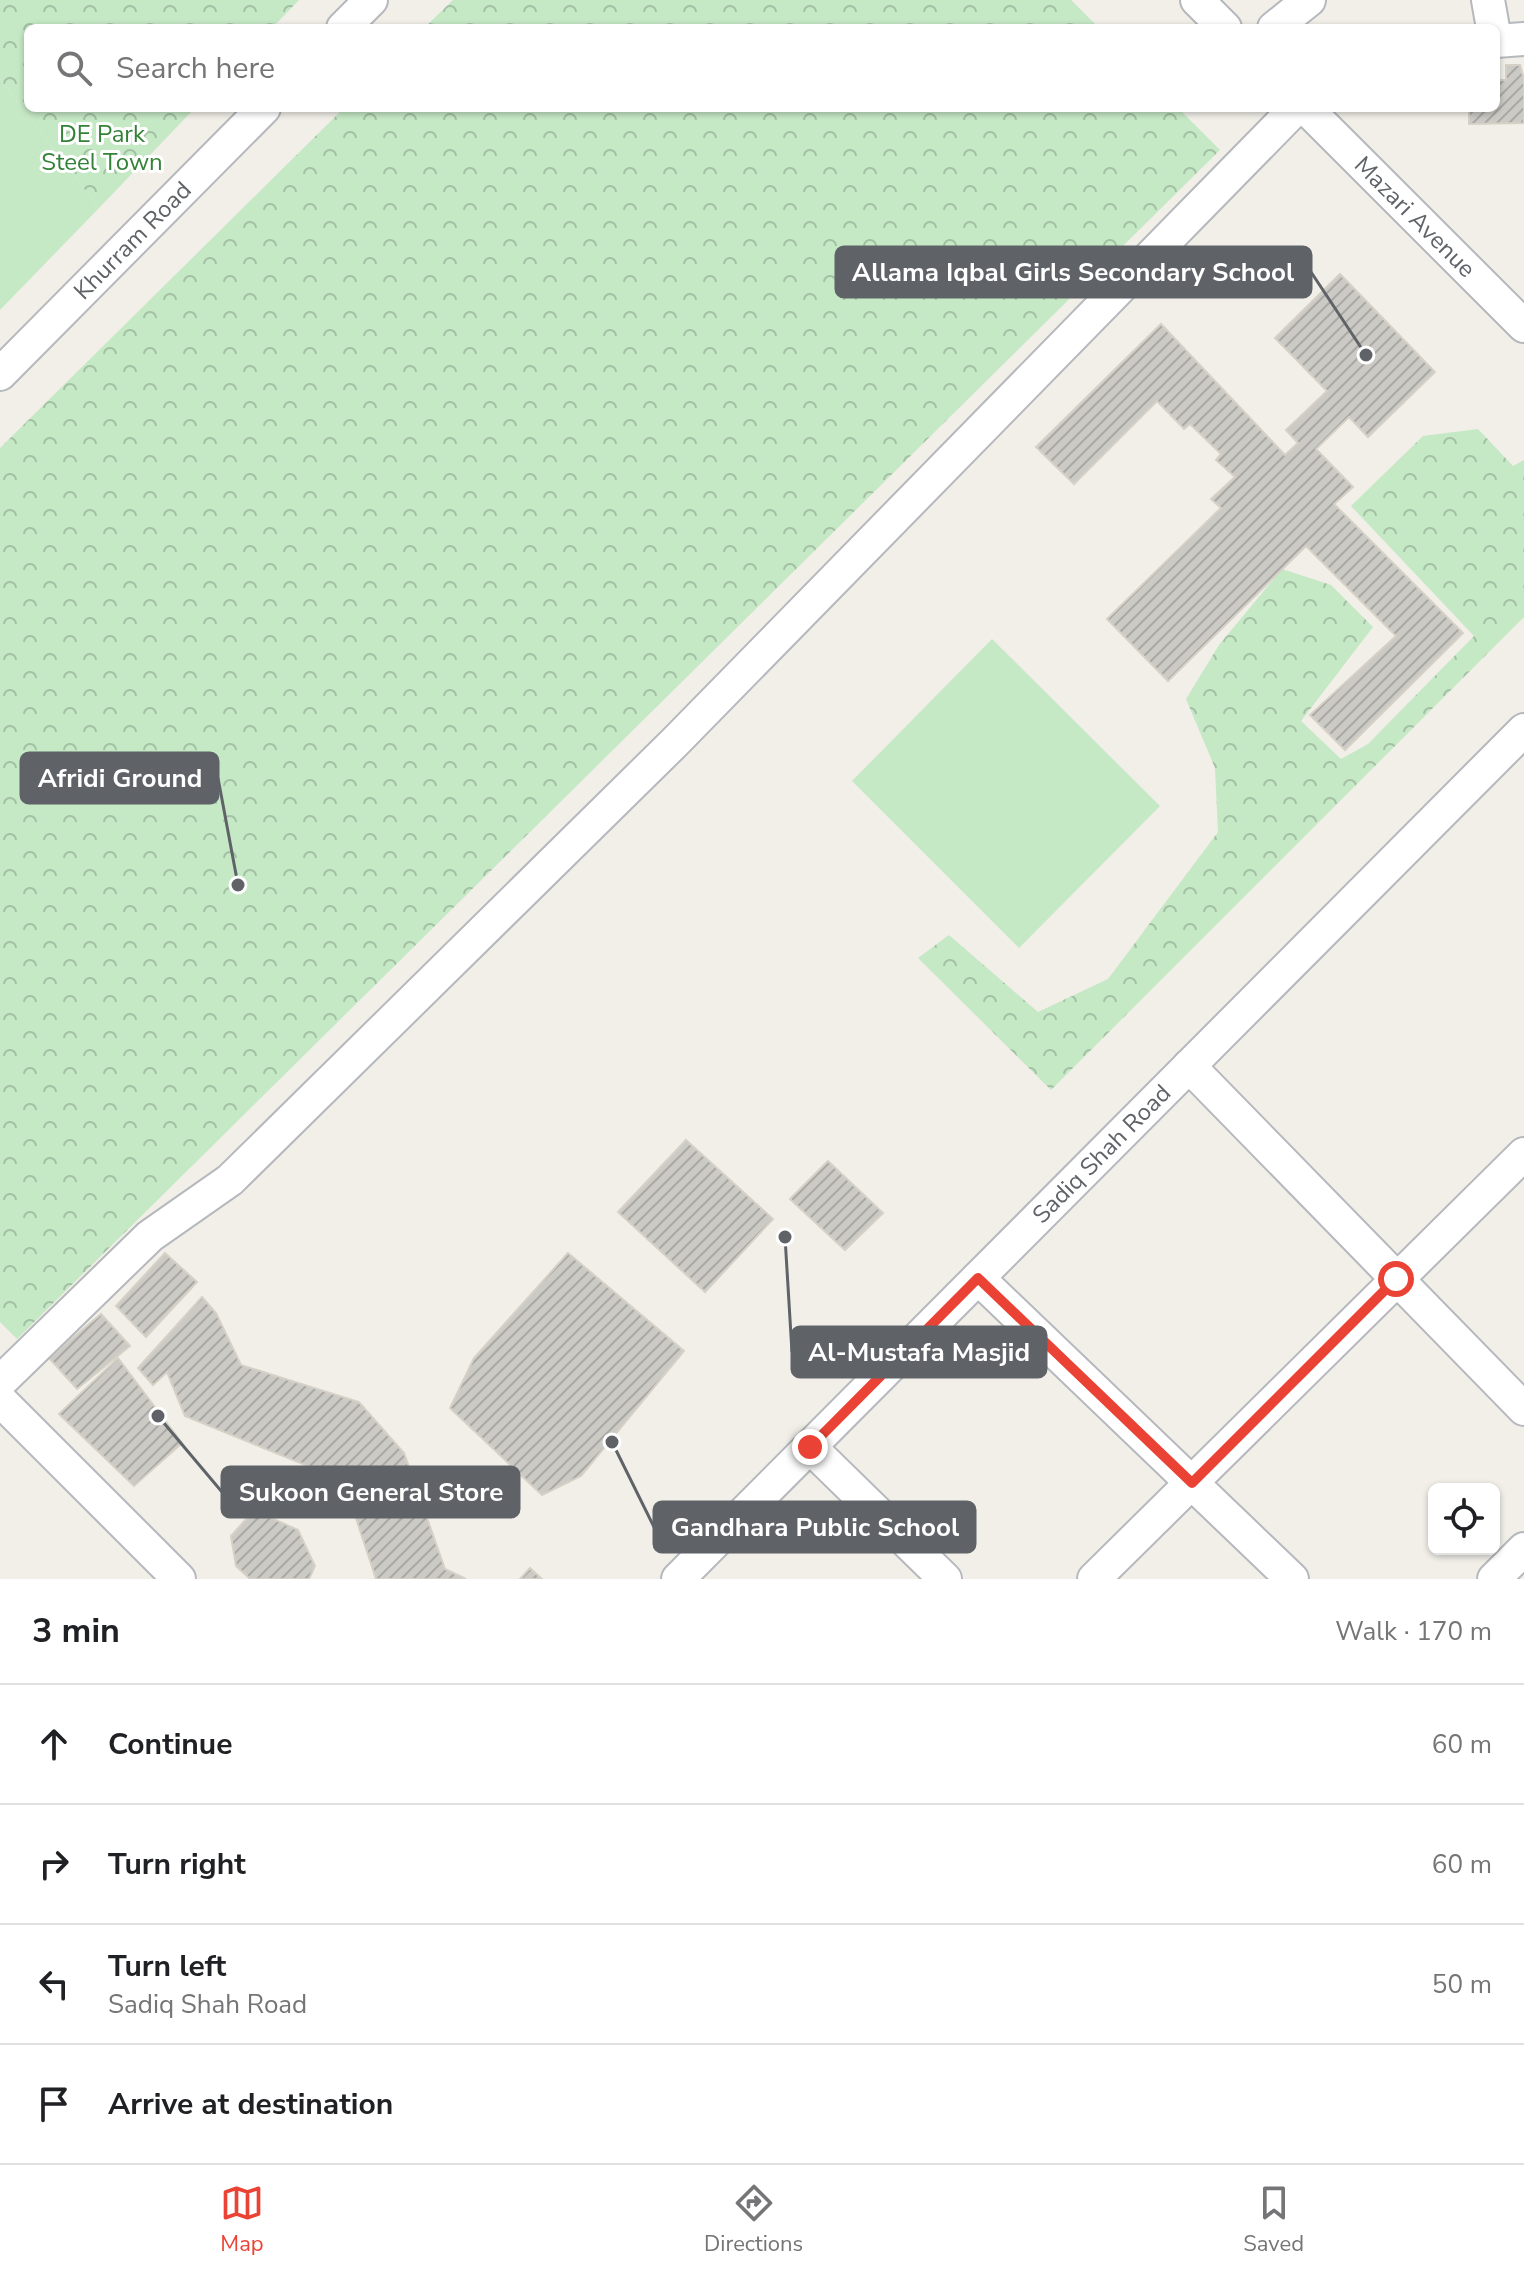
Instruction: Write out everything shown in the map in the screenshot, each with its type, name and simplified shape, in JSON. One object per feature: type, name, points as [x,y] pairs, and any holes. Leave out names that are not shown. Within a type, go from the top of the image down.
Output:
[{"type":"street","points":[[347,24],[371,0]]},
{"type":"street","points":[[1197,0],[1221,24]]},
{"type":"street","points":[[1279,24],[1309,0]]},
{"type":"street","points":[[1488,0],[1492,24]]},
{"type":"street","points":[[1500,41],[1524,39]]},
{"type":"street","name":"Khurram Road","points":[[0,374],[260,112]]},
{"type":"street","points":[[0,1382],[150,1236],[230,1180],[675,742],[1292,112]]},
{"type":"street","name":"Mazari Avenue","points":[[1310,112],[1524,326]]},
{"type":"street","name":"Sadiq Shah Road","points":[[678,1579],[1524,730]]},
{"type":"street","points":[[1189,1066],[1524,1409]]},
{"type":"street","points":[[1094,1579],[1524,1154]]},
{"type":"street","points":[[978,1278],[1292,1579]]},
{"type":"street","points":[[0,1400],[179,1579]]},
{"type":"street","points":[[810,1447],[945,1579]]},
{"type":"street","points":[[1494,1579],[1524,1549]]},
{"type":"green space","name":"DE Park Steel Town","points":[[0,0],[299,0],[276,24],[24,24],[24,110],[0,79]]},
{"type":"green space","points":[[453,0],[1071,0],[1095,24],[428,24]]},
{"type":"green space","points":[[0,79],[99,208],[0,310]]},
{"type":"green space","name":"DE Park Steel Town","points":[[25,112],[191,112],[99,208]]},
{"type":"green space","points":[[340,112],[1182,112],[1220,150],[17,1339],[0,1322],[0,448]]},
{"type":"green space","points":[[1478,429],[1513,466],[1524,460],[1524,617],[1051,1090],[918,958],[949,935],[1038,1012],[1108,979],[1218,832],[1215,768],[1186,699],[1219,645],[1282,569],[1331,585],[1373,627],[1301,721],[1341,759],[1368,744],[1474,636],[1351,506],[1423,436]]},
{"type":"green space","points":[[992,639],[1160,806],[1019,948],[852,781]]},
{"type":"building","points":[[1506,65],[1520,65],[1524,79],[1524,123],[1469,124],[1469,112],[1500,112],[1500,80],[1506,80]]},
{"type":"building","points":[[1340,274],[1435,372],[1368,437],[1349,417],[1316,449],[1353,487],[1334,504],[1463,633],[1345,750],[1310,715],[1396,636],[1306,546],[1168,681],[1107,619],[1221,508],[1211,499],[1235,477],[1216,460],[1221,454],[1190,424],[1184,429],[1157,401],[1074,484],[1036,447],[1161,324],[1285,455],[1298,443],[1286,430],[1327,391],[1275,338]]},
{"type":"building","points":[[686,1140],[773,1219],[705,1292],[618,1212]]},
{"type":"building","points":[[828,1161],[883,1213],[845,1250],[790,1199]]},
{"type":"building","points":[[165,1253],[197,1282],[146,1337],[116,1306]]},
{"type":"building","points":[[568,1253],[684,1351],[581,1476],[542,1495],[450,1408],[474,1358]]},
{"type":"building","points":[[202,1297],[216,1313],[241,1365],[359,1402],[404,1453],[445,1569],[466,1579],[376,1579],[348,1494],[330,1475],[185,1416],[167,1372],[153,1385],[138,1368]]},
{"type":"building","points":[[101,1314],[130,1346],[77,1389],[49,1358]]},
{"type":"building","points":[[118,1358],[182,1443],[134,1486],[59,1414]]},
{"type":"building","points":[[248,1517],[269,1517],[298,1530],[315,1566],[309,1579],[250,1579],[236,1566],[231,1536]]},
{"type":"building","points":[[530,1568],[542,1579],[520,1579]]},
{"type":"place","name":"Allama Iqbal Girls Secondary School","points":[[1366,355]]},
{"type":"place","name":"Afridi Ground","points":[[238,885]]},
{"type":"place","name":"Al-Mustafa Masjid","points":[[785,1237]]},
{"type":"place","name":"Sukoon General Store","points":[[158,1416]]},
{"type":"place","name":"Gandhara Public School","points":[[612,1442]]},
{"type":"route","points":[[810,1447],[978,1278],[1192,1483],[1396,1279]]}]
